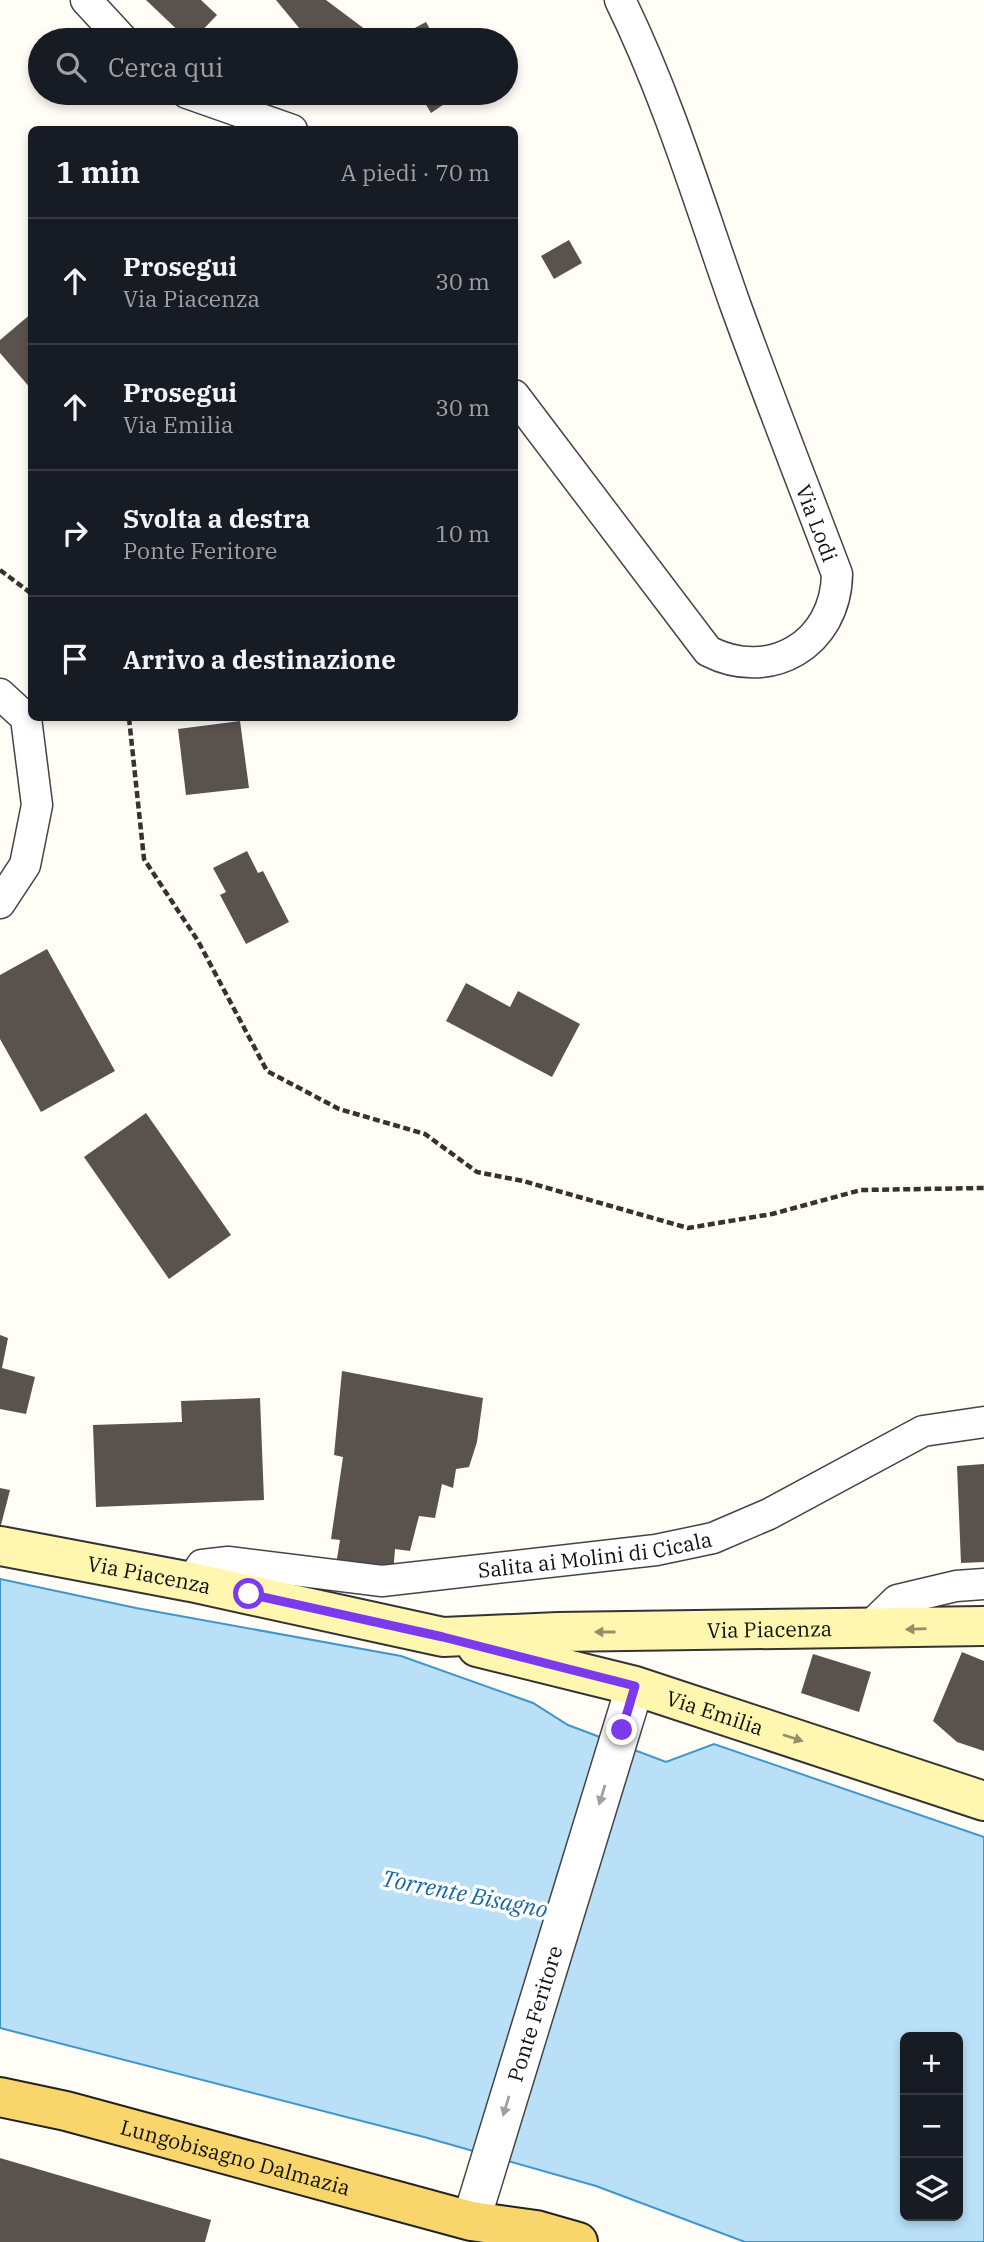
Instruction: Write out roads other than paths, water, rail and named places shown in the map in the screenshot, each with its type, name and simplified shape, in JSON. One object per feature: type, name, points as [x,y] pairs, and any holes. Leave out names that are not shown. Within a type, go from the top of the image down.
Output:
[{"type":"main road","name":"Via Piacenza","points":[[0,1546],[191,1582],[443,1637],[984,1626]]},
{"type":"main road","points":[[635,1686],[673,1632]]},
{"type":"main road","name":"Via Emilia","points":[[443,1637],[635,1686],[984,1801]]},
{"type":"main road","name":"Lungobisagno Dalmazia","points":[[0,2096],[66,2111],[483,2231],[536,2230],[578,2242]]},
{"type":"street","points":[[86,0],[112,28]]},
{"type":"street","name":"Via Lodi","points":[[518,400],[708,651],[730,659],[769,660],[798,650],[814,639],[829,614],[836,594],[836,574],[735,304],[683,150],[644,49],[620,0]]},
{"type":"street","points":[[221,105],[281,126]]},
{"type":"street","points":[[0,694],[26,718],[37,805],[25,865],[0,903]]},
{"type":"street","name":"Salita ai Molini di Cicala","points":[[191,1582],[202,1565],[228,1562],[382,1581],[656,1550],[713,1538],[769,1514],[923,1432],[984,1422]]},
{"type":"street","points":[[866,1630],[897,1600],[956,1586],[984,1584]]},
{"type":"street","name":"Ponte Feritore","points":[[483,2231],[489,2163],[635,1686]]},
{"type":"water","name":"Torrente Bisagno","points":[[0,1579],[136,1608],[401,1656],[533,1703],[568,1725],[666,1762],[714,1744],[984,1837],[984,2242],[745,2242],[596,2186],[424,2137],[0,2028]]}]
